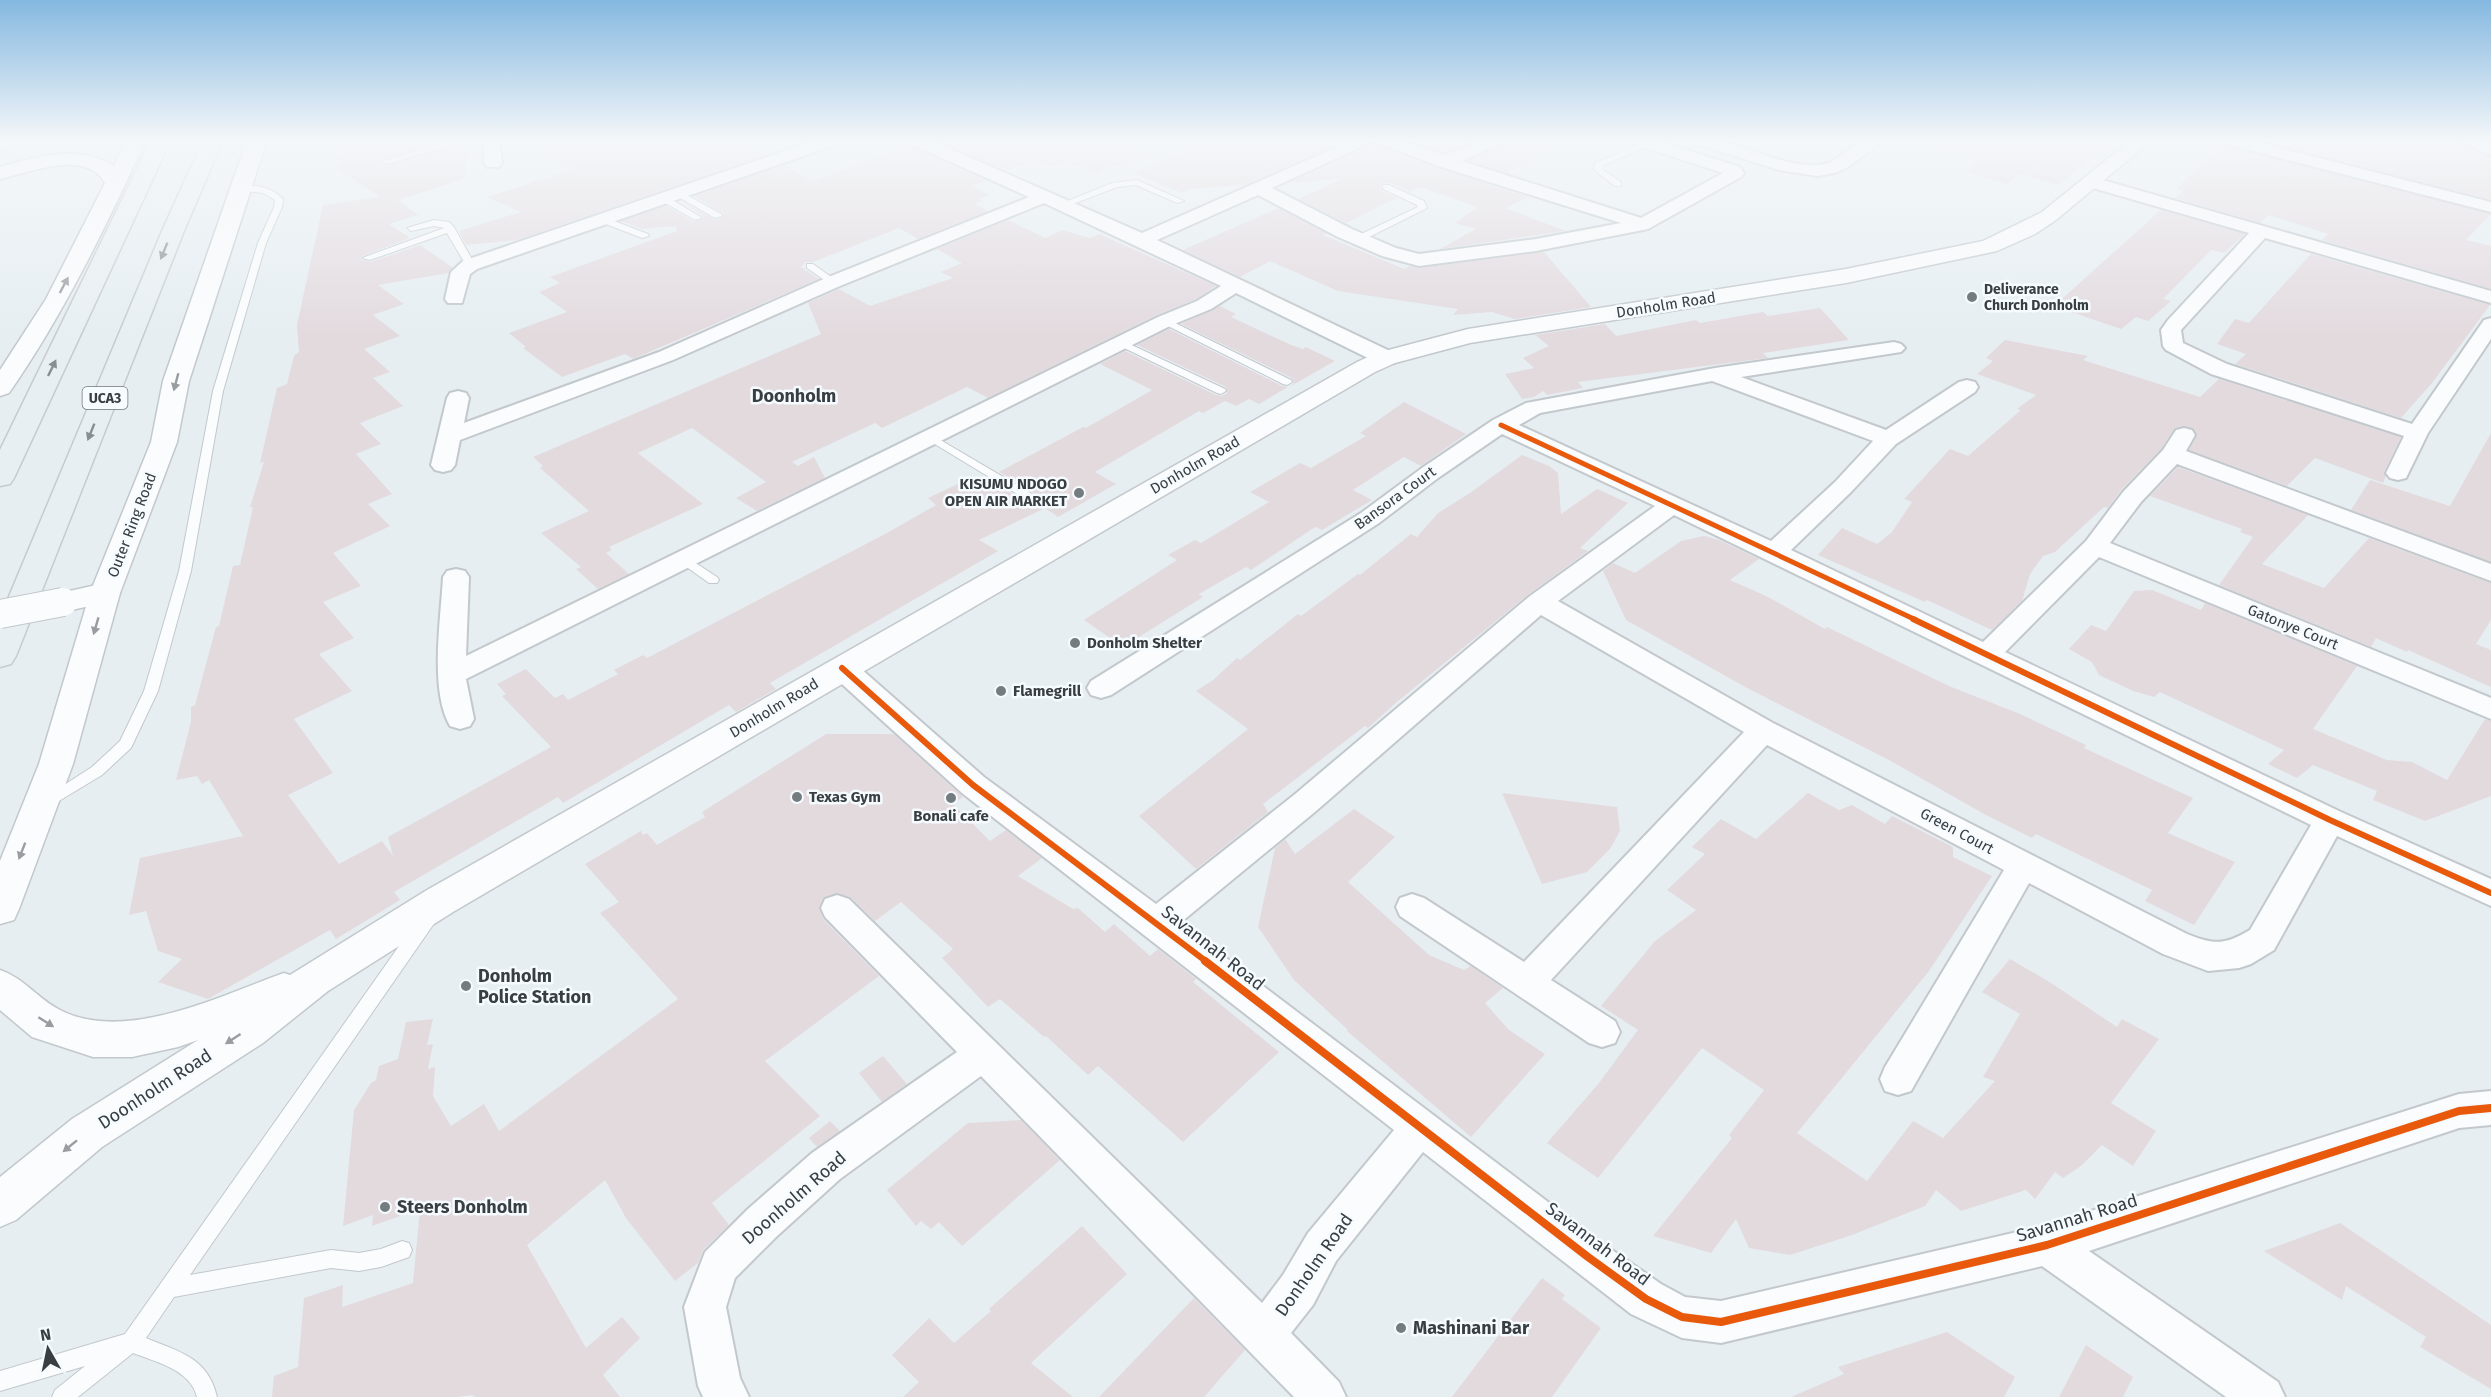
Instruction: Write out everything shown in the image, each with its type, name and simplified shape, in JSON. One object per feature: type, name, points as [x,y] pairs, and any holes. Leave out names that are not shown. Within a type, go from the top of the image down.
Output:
[{"type":"main road","points":[[0,388],[39,334],[104,205]]},
{"type":"main road","points":[[0,478],[130,205]]},
{"type":"main road","name":"UCA3","points":[[0,656],[184,205]]},
{"type":"main road","name":"Outer Ring Road","points":[[0,909],[56,764],[105,593],[164,442],[176,381],[235,205]]},
{"type":"main road","name":"Donholm Road","points":[[314,979],[440,901],[842,668],[1386,358],[1468,336],[1846,276],[1963,252],[1989,246],[2027,229],[2063,205]]},
{"type":"main road","points":[[0,614],[105,593]]},
{"type":"main road","points":[[0,987],[46,1024],[93,1039],[132,1039],[178,1029],[314,979]]},
{"type":"main road","name":"Doonholm Road","points":[[0,1205],[87,1133],[248,1030],[314,979]]},
{"type":"street","points":[[455,299],[460,272],[470,265],[641,205]]},
{"type":"street","points":[[449,436],[666,356],[834,282],[1022,205]]},
{"type":"street","points":[[1062,205],[1142,240],[1386,358]]},
{"type":"street","points":[[1142,240],[1220,205]]},
{"type":"street","points":[[1292,205],[1358,239],[1419,260],[1536,245],[1642,225],[1677,205]]},
{"type":"street","points":[[1580,205],[1642,225]]},
{"type":"street","points":[[2174,205],[2491,297]]},
{"type":"street","points":[[2262,230],[2175,324],[2171,330],[2173,346],[2219,369],[2417,433]]},
{"type":"street","points":[[450,675],[1165,321],[1204,305],[1236,285]]},
{"type":"street","points":[[2398,473],[2417,433],[2484,348],[2491,324]]},
{"type":"street","name":"Bansora Court","points":[[1101,688],[1370,518],[1500,425],[1534,408],[1715,374],[1894,348]]},
{"type":"street","points":[[1715,374],[1888,439]]},
{"type":"street","points":[[1774,552],[1843,487],[1888,439],[1967,387]]},
{"type":"street","points":[[443,465],[458,398]]},
{"type":"street","points":[[1500,425],[1774,552],[2330,820],[2491,893]]},
{"type":"street","points":[[1987,654],[2095,546],[2132,497],[2178,444],[2491,573]]},
{"type":"street","points":[[1156,923],[1305,803],[1539,602],[1672,505]]},
{"type":"street","name":"Gatonye Court","points":[[2095,546],[2491,709]]},
{"type":"street","points":[[456,578],[450,675],[460,719]]},
{"type":"street","name":"Green Court","points":[[1539,602],[1763,730],[2175,944],[2208,957],[2239,954],[2262,940],[2330,820]]},
{"type":"street","name":"Savannah Road","points":[[842,668],[973,785],[1156,923],[1419,1128],[1646,1299],[1682,1317],[1721,1323],[2047,1245],[2459,1111],[2491,1108]]},
{"type":"street","points":[[1526,983],[1763,730]]},
{"type":"street","points":[[1898,1079],[2023,866]]},
{"type":"street","points":[[1412,907],[1602,1032]]},
{"type":"street","points":[[837,908],[1324,1397]]},
{"type":"street","name":"Doonholm Road","points":[[727,1397],[720,1386],[705,1307],[719,1266],[762,1223],[826,1166],[983,1054]]},
{"type":"street","name":"Donholm Road","points":[[1264,1335],[1298,1290],[1322,1247],[1419,1128]]},
{"type":"street","points":[[2047,1245],[2264,1397]]},
{"type":"lane","points":[[39,808],[97,771],[126,744],[151,691],[185,571],[218,391],[262,243],[278,205]]},
{"type":"lane","points":[[682,205],[698,218]]},
{"type":"lane","points":[[693,205],[718,216]]},
{"type":"lane","points":[[1358,239],[1423,208],[1422,205]]},
{"type":"lane","points":[[601,219],[645,236]]},
{"type":"lane","points":[[411,228],[446,224],[470,265]]},
{"type":"lane","points":[[367,258],[450,230]]},
{"type":"lane","points":[[810,266],[834,282]]},
{"type":"lane","points":[[1165,321],[1287,382]]},
{"type":"lane","points":[[1121,343],[1221,391]]},
{"type":"lane","points":[[932,438],[1028,496]]},
{"type":"lane","points":[[685,560],[713,580]]},
{"type":"lane","points":[[62,1397],[131,1342],[440,901]]},
{"type":"lane","points":[[169,1288],[331,1259],[359,1262],[381,1258],[402,1250]]},
{"type":"lane","points":[[0,1381],[131,1342],[184,1364],[196,1373],[205,1388],[207,1397]]},
{"type":"building","points":[[323,205],[405,205],[418,215],[389,224],[410,238],[360,257],[361,260],[371,262],[420,245],[453,268],[449,273],[378,285],[404,304],[373,315],[400,336],[364,349],[390,372],[373,378],[403,406],[360,423],[381,444],[356,454],[392,494],[368,504],[390,526],[333,553],[361,586],[323,602],[354,638],[319,654],[352,691],[294,719],[333,773],[288,795],[339,864],[382,841],[393,856],[388,837],[551,747],[502,696],[506,694],[497,684],[526,669],[555,698],[563,694],[568,700],[618,674],[614,670],[643,655],[647,658],[887,533],[936,505],[928,498],[969,479],[976,484],[987,478],[1023,500],[1029,501],[1035,498],[1033,492],[999,472],[1083,427],[1086,428],[1152,390],[1100,364],[1125,351],[1216,395],[1222,396],[1227,393],[1226,387],[1137,345],[1169,329],[1288,387],[1259,404],[1249,399],[1236,406],[1225,401],[1203,413],[1199,411],[1095,472],[1116,484],[1058,517],[1045,508],[979,540],[998,551],[770,683],[776,689],[736,712],[729,705],[563,803],[558,797],[394,892],[400,900],[336,939],[330,930],[208,999],[158,982],[182,959],[158,951],[146,911],[129,915],[140,858],[243,836],[209,780],[202,784],[197,776],[176,780],[191,722],[191,707],[195,705],[216,627],[219,626],[233,566],[240,565],[253,507],[250,507],[264,462],[260,463],[277,388],[287,384],[294,356],[299,352],[297,325]]},
{"type":"building","points":[[506,205],[619,205],[517,240],[466,245],[459,231],[521,212]]},
{"type":"building","points":[[687,205],[716,220],[724,217],[723,213],[710,205],[976,205],[988,211],[918,239],[899,228],[813,262],[805,262],[801,267],[819,279],[633,359],[625,354],[562,377],[523,348],[526,347],[509,333],[567,312],[539,292],[560,283],[550,277],[677,231],[676,226],[642,229],[621,221],[666,206],[694,222],[704,219],[703,216]]},
{"type":"building","points":[[1310,205],[1382,205],[1346,223]]},
{"type":"building","points":[[1473,205],[1511,205],[1505,208],[1566,231],[1440,249],[1476,229],[1455,223],[1478,207]]},
{"type":"building","points":[[2199,205],[2457,205],[2491,214],[2466,240],[2491,246],[2491,289],[2322,240],[2328,234],[2269,215],[2260,223]]},
{"type":"building","points":[[1278,208],[1326,233],[1323,235],[1404,269],[1410,266],[1419,268],[1544,252],[1591,307],[1515,319],[1492,312],[1453,315],[1458,309],[1338,291],[1270,261],[1240,277],[1183,250]]},
{"type":"building","points":[[2161,210],[2245,234],[2224,253],[2211,250],[2163,299],[2171,301],[2148,321],[2136,317],[2121,329],[2054,306]]},
{"type":"building","points":[[1008,220],[1045,238],[1062,230],[1090,238],[1099,234],[1216,286],[1196,299],[1157,315],[988,398],[967,387],[882,428],[875,423],[792,462],[798,466],[814,457],[825,478],[757,511],[736,498],[766,482],[692,428],[638,453],[703,504],[609,547],[612,550],[606,553],[629,574],[598,589],[576,569],[581,567],[541,533],[589,511],[540,468],[543,466],[533,457],[821,334],[808,303],[839,289],[870,306],[953,278],[941,272],[962,263],[937,249]]},
{"type":"building","points":[[2311,254],[2490,305],[2432,383],[2401,418],[2235,364],[2246,354],[2217,344],[2235,319],[2249,323]]},
{"type":"building","points":[[1220,306],[1236,314],[1231,317],[1291,345],[1303,349],[1306,347],[1335,361],[1289,387],[1294,383],[1292,378],[1181,324]]},
{"type":"building","points":[[1820,308],[1849,340],[1763,353],[1768,358],[1578,382],[1583,388],[1547,395],[1543,391],[1534,397],[1522,399],[1505,374],[1534,368],[1523,358],[1549,346],[1535,335],[1605,324],[1616,336],[1696,320],[1700,323],[1763,312],[1768,316]]},
{"type":"building","points":[[2005,340],[2088,356],[2083,360],[2200,397],[2219,379],[2401,437],[2384,472],[2386,476],[2383,483],[2315,458],[2287,486],[2189,450],[2197,436],[2194,429],[2185,426],[2175,428],[2161,449],[2121,490],[2108,508],[2104,507],[2055,552],[2043,556],[2030,574],[2022,601],[1992,630],[1927,600],[1925,602],[1818,555],[1842,528],[1877,544],[1892,532],[1912,502],[1904,499],[1950,449],[1968,456],[2021,410],[2017,409],[2036,395],[1977,374],[1993,361],[1986,358]]},
{"type":"building","points":[[1404,402],[1466,434],[1421,466],[1404,457],[1353,490],[1372,500],[1322,530],[1315,527],[1251,570],[1246,567],[1199,594],[1203,597],[1123,647],[1084,620],[1177,560],[1168,555],[1195,540],[1201,543],[1269,502],[1250,492],[1300,463],[1311,468],[1366,436],[1360,433]]},
{"type":"building","points":[[2491,433],[2491,562],[2351,510],[2370,480],[2450,506]]},
{"type":"building","points":[[1522,455],[1549,466],[1558,473],[1561,514],[1597,489],[1628,503],[1580,548],[1588,551],[1529,594],[1368,728],[1365,726],[1263,804],[1268,812],[1196,869],[1139,816],[1248,729],[1196,691],[1298,614],[1301,616],[1358,574],[1360,575],[1411,534],[1417,537],[1438,513]]},
{"type":"building","points":[[2178,467],[2308,515],[2262,564],[2324,588],[2369,538],[2491,583],[2491,620],[2476,644],[2491,650],[2491,687],[2376,638],[2371,647],[2219,585],[2253,537],[2240,532],[2242,529],[2150,496]]},
{"type":"building","points":[[1704,536],[1719,540],[1759,559],[1730,580],[1768,597],[1825,629],[1827,627],[1949,686],[2020,714],[2086,745],[2084,748],[2193,798],[2168,833],[2235,862],[2194,925],[2145,901],[2152,890],[2036,834],[2032,838],[1984,814],[1889,760],[1747,688],[1626,620],[1603,571],[1613,563],[1635,573],[1681,541]]},
{"type":"building","points":[[2152,590],[2201,610],[2205,603],[2357,666],[2313,729],[2387,760],[2412,762],[2447,780],[2485,719],[2491,721],[2491,796],[2425,821],[2373,800],[2377,791],[2313,765],[2297,778],[2268,764],[2284,750],[2160,692],[2154,697],[2133,691],[2099,675],[2092,662],[2069,649],[2091,625],[2106,631],[2134,591]]},
{"type":"building","points":[[826,734],[894,734],[963,797],[953,804],[990,841],[1006,830],[1042,858],[1018,876],[1073,909],[1078,908],[1105,932],[1114,924],[1150,956],[1158,949],[1196,979],[1193,982],[1279,1052],[1183,1142],[1098,1066],[1088,1075],[1046,1036],[1044,1037],[1000,999],[988,1007],[942,958],[953,949],[901,902],[875,921],[850,897],[838,893],[824,897],[819,907],[823,919],[879,976],[765,1061],[820,1116],[712,1203],[729,1225],[703,1250],[698,1263],[675,1281],[626,1218],[605,1180],[527,1245],[586,1348],[622,1317],[640,1338],[603,1375],[620,1397],[475,1397],[473,1395],[457,1397],[272,1397],[274,1376],[298,1367],[304,1298],[343,1285],[342,1307],[413,1283],[420,1209],[372,1226],[373,1215],[343,1226],[354,1110],[371,1083],[376,1080],[379,1066],[398,1059],[406,1022],[433,1019],[427,1045],[433,1044],[428,1069],[435,1067],[433,1096],[451,1126],[484,1104],[499,1131],[678,999],[600,913],[619,902],[585,864],[641,831],[643,835],[647,833],[657,845],[705,817],[702,812]]},
{"type":"building","points":[[1502,793],[1617,807],[1620,831],[1610,849],[1587,872],[1542,884]]},
{"type":"building","points":[[1808,793],[1839,810],[1852,805],[1885,824],[1892,816],[1953,847],[1953,857],[1992,876],[1929,971],[1797,1133],[1867,1181],[1913,1121],[1943,1138],[1995,1081],[1983,1077],[2020,1014],[1982,992],[2010,959],[2048,981],[2117,1027],[2122,1019],[2159,1039],[2111,1103],[2156,1131],[2133,1166],[2102,1145],[2081,1166],[2063,1178],[2055,1172],[2035,1199],[2026,1190],[1961,1211],[1936,1190],[1925,1206],[1852,1235],[1790,1255],[1749,1248],[1736,1219],[1711,1253],[1653,1236],[1732,1138],[1729,1135],[1764,1090],[1702,1048],[1598,1178],[1547,1143],[1599,1083],[1638,1030],[1601,1006],[1655,941],[1696,910],[1667,890],[1705,854],[1692,847],[1721,819],[1756,839]]},
{"type":"building","points":[[1354,809],[1395,837],[1348,882],[1429,955],[1464,970],[1471,966],[1503,988],[1485,1003],[1509,1030],[1545,1054],[1471,1137],[1347,1031],[1294,980],[1258,927],[1275,848],[1285,839],[1295,854]]},
{"type":"building","points":[[883,1056],[907,1084],[882,1102],[859,1073]]},
{"type":"building","points":[[1021,1120],[1060,1160],[962,1246],[939,1222],[931,1229],[921,1221],[916,1226],[887,1190],[968,1123]]},
{"type":"building","points":[[830,1121],[840,1131],[817,1147],[809,1138]]},
{"type":"building","points":[[2340,1223],[2491,1325],[2491,1389],[2420,1347],[2426,1337],[2346,1286],[2342,1300],[2264,1251]]},
{"type":"building","points":[[1082,1226],[1127,1274],[1031,1363],[1073,1397],[903,1397],[919,1382],[892,1355],[929,1318],[954,1343]]},
{"type":"building","points":[[1542,1278],[1565,1295],[1562,1299],[1601,1328],[1552,1397],[1452,1397]]},
{"type":"building","points":[[1194,1298],[1245,1350],[1204,1397],[1099,1397]]},
{"type":"building","points":[[1947,1332],[2015,1377],[2004,1397],[1791,1397],[1844,1374],[1838,1367]]},
{"type":"building","points":[[2086,1345],[2133,1377],[2123,1397],[2059,1397]]},
{"type":"cycle path","points":[[1501,425],[1774,552],[2330,820],[2491,893]]},
{"type":"cycle path","points":[[842,668],[973,785],[1156,923],[1588,1257],[1646,1299],[1682,1317],[1721,1322],[2047,1245],[2459,1111],[2491,1108]]},
{"type":"place","name":"Deliverance Church Donholm","points":[[1972,297]]},
{"type":"place","name":"KISUMU NDOGO OPEN AIR MARKET","points":[[1079,493]]},
{"type":"place","name":"Donholm Shelter","points":[[1075,643]]},
{"type":"place","name":"Flamegrill","points":[[1001,691]]},
{"type":"place","name":"Texas Gym","points":[[797,797]]},
{"type":"place","name":"Bonali cafe","points":[[951,798]]},
{"type":"place","name":"Donholm Police Station","points":[[466,986]]},
{"type":"place","name":"Steers Donholm","points":[[385,1207]]},
{"type":"place","name":"Mashinani Bar","points":[[1401,1328]]},
{"type":"district","name":"Doonholm","points":[[794,396]]}]
